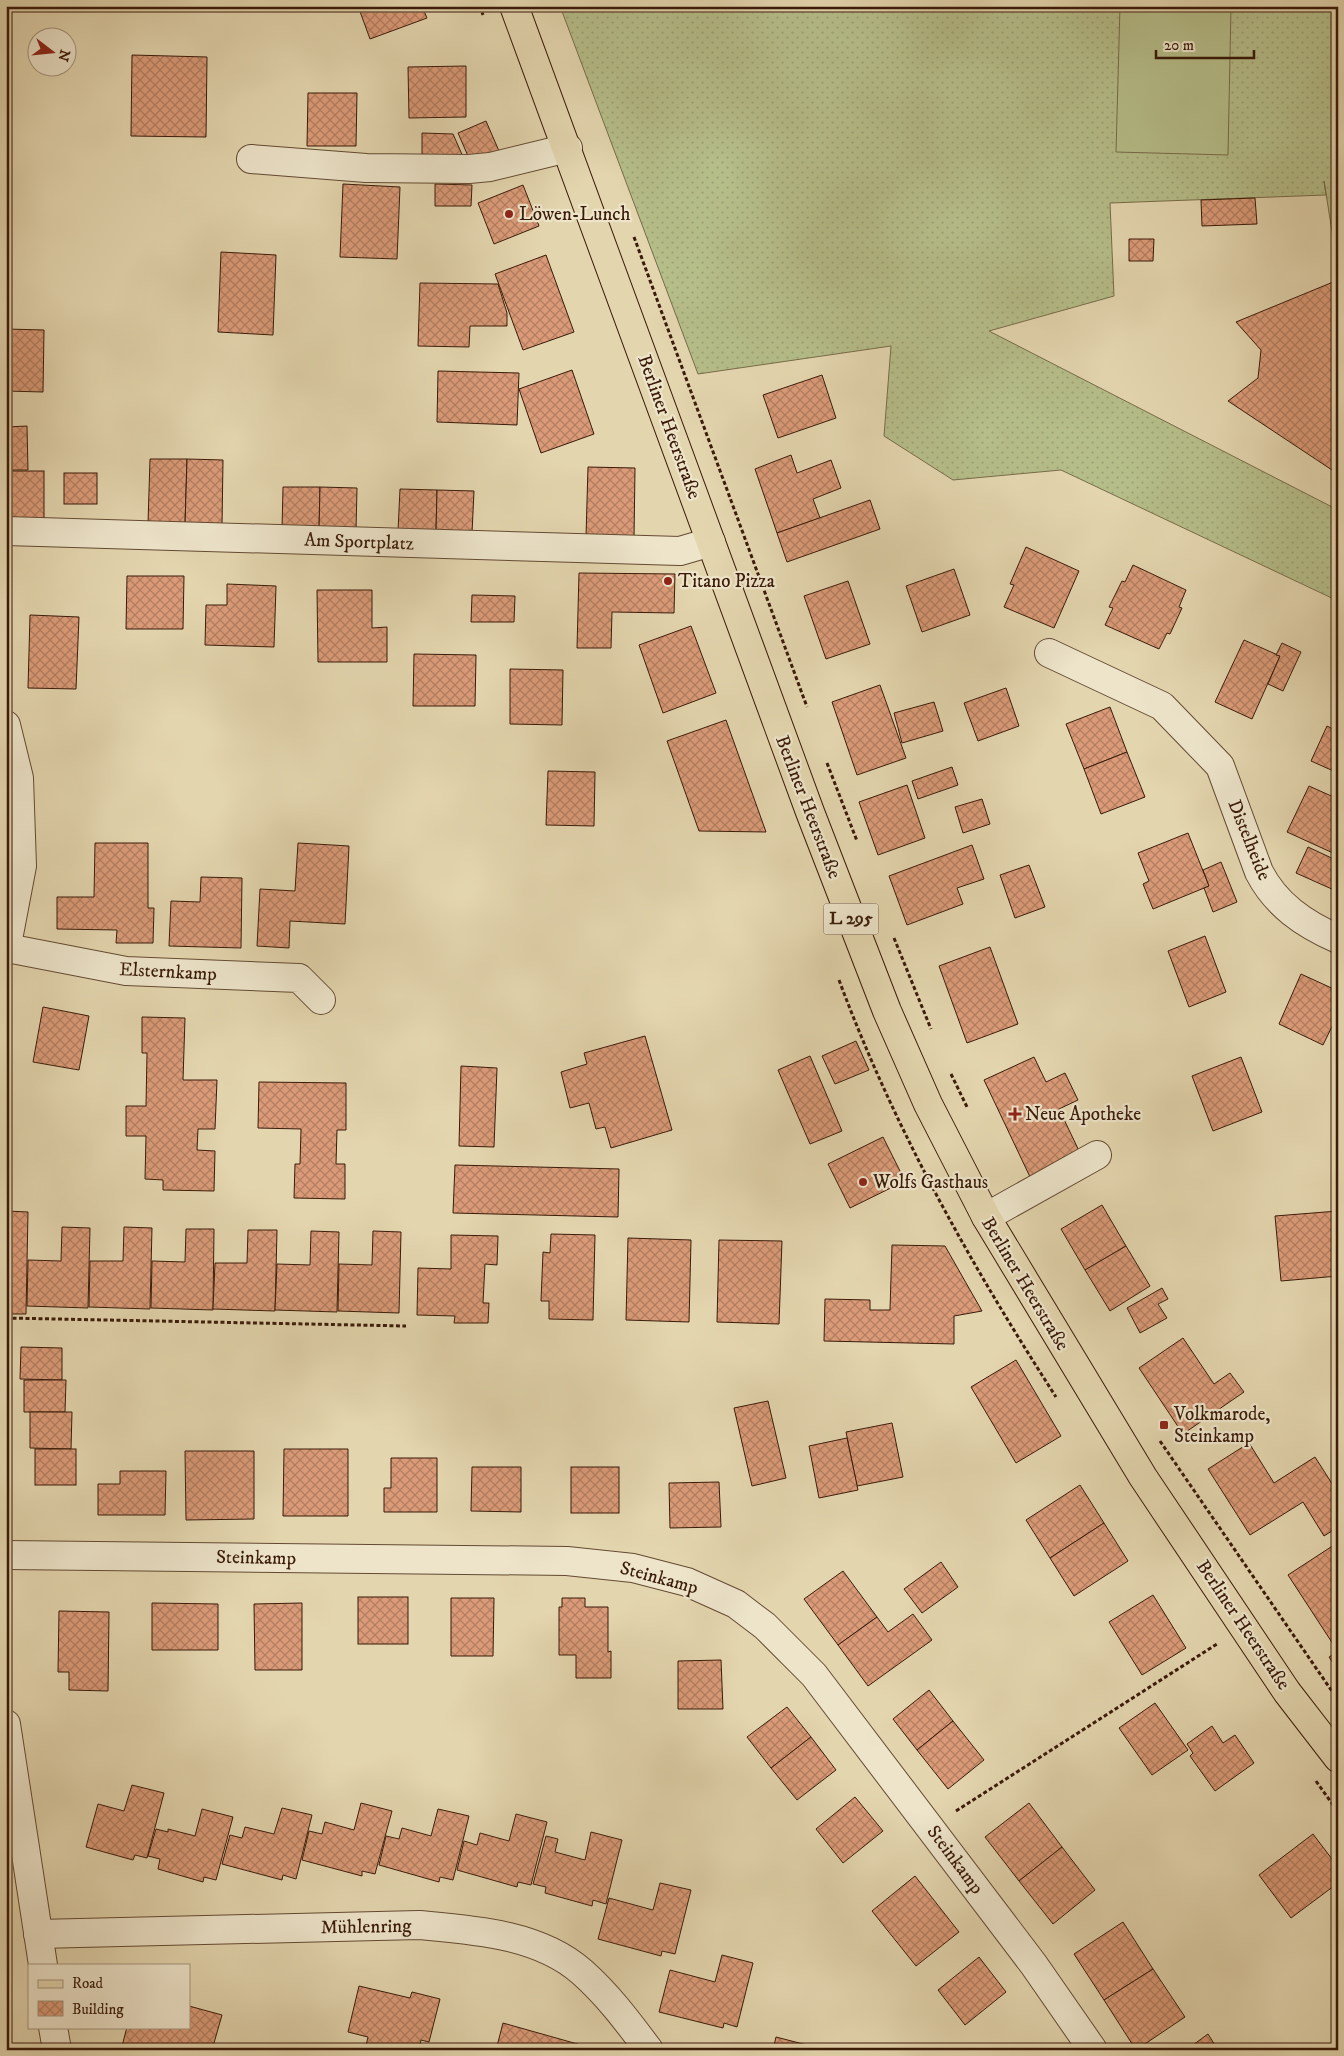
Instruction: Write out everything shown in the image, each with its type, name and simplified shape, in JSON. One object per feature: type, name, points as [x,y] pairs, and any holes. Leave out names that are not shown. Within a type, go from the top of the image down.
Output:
[{"type":"main road","name":"Berliner Heerstraße","points":[[514,6],[568,148],[810,812],[887,1011],[928,1104],[986,1217],[1143,1476],[1287,1692],[1338,1758]]},
{"type":"street","points":[[251,159],[366,168],[469,169],[490,167],[568,148]]},
{"type":"street","name":"Am Sportplatz","points":[[6,531],[680,551],[711,542]]},
{"type":"street","name":"Distelheide","points":[[1049,653],[1162,706],[1220,766],[1259,872],[1266,886],[1291,912],[1311,927],[1338,939]]},
{"type":"street","points":[[6,724],[19,778],[22,816],[22,866],[6,949]]},
{"type":"street","name":"Elsternkamp","points":[[6,949],[126,971],[299,978],[321,1000]]},
{"type":"street","points":[[986,1217],[1097,1155]]},
{"type":"street","name":"Steinkamp","points":[[6,1556],[567,1561],[633,1568],[687,1582],[736,1604],[765,1626],[814,1675],[1034,1965],[1093,2050]]},
{"type":"street","points":[[6,1724],[43,1964]]},
{"type":"street","name":"Mühlenring","points":[[38,1934],[419,1925],[465,1929],[507,1937],[544,1949],[580,1971],[616,2006],[648,2050]]},
{"type":"street","points":[[53,2028],[57,2050]]},
{"type":"path","points":[[633,233],[807,708]]},
{"type":"path","points":[[824,754],[858,844]]},
{"type":"path","points":[[893,934],[934,1035]]},
{"type":"path","points":[[949,1070],[969,1112]]},
{"type":"path","points":[[6,1318],[406,1326]]},
{"type":"path","points":[[1156,1435],[1270,1605],[1338,1700]]},
{"type":"path","points":[[930,1828],[1217,1644]]},
{"type":"green space","points":[[560,6],[1338,6],[1338,244],[1334,244],[1324,181],[1326,195],[1110,203],[1114,296],[989,331],[1338,510],[1338,601],[1061,470],[953,480],[884,436],[891,346],[698,374]]},
{"type":"green space","points":[[1120,6],[1231,6],[1228,155],[1116,152]]},
{"type":"building","points":[[210,6],[278,6],[278,11],[210,10]]},
{"type":"building","points":[[358,6],[422,6],[427,18],[370,39]]},
{"type":"building","points":[[132,55],[207,57],[206,137],[131,136]]},
{"type":"building","points":[[466,66],[466,117],[409,118],[408,67]]},
{"type":"building","points":[[308,93],[357,93],[356,146],[307,146]]},
{"type":"building","points":[[486,121],[499,151],[471,163],[458,133]]},
{"type":"building","points":[[422,133],[453,134],[464,159],[422,158]]},
{"type":"building","points":[[343,184],[400,187],[397,259],[340,257]]},
{"type":"building","points":[[435,184],[472,185],[471,206],[435,206]]},
{"type":"building","name":"Löwen-Lunch","points":[[523,185],[539,226],[494,244],[478,203]]},
{"type":"building","points":[[1255,198],[1257,224],[1202,226],[1201,200]]},
{"type":"building","points":[[1129,239],[1154,239],[1153,261],[1129,261]]},
{"type":"building","points":[[221,252],[276,255],[273,335],[218,332]]},
{"type":"building","points":[[546,255],[574,332],[523,350],[495,274]]},
{"type":"building","points":[[1338,280],[1338,460],[1335,459],[1332,470],[1228,401],[1258,378],[1261,350],[1236,322]]},
{"type":"building","points":[[420,283],[498,284],[507,313],[507,326],[470,326],[469,347],[418,346]]},
{"type":"building","points":[[6,329],[44,330],[43,392],[6,391]]},
{"type":"building","points":[[572,370],[594,434],[541,453],[519,389]]},
{"type":"building","points":[[438,371],[519,373],[517,425],[437,422]]},
{"type":"building","points":[[822,375],[836,418],[778,438],[763,395]]},
{"type":"building","points":[[27,426],[28,470],[6,470],[6,427]]},
{"type":"building","points":[[791,455],[797,473],[831,460],[841,488],[813,499],[820,518],[777,533],[755,469]]},
{"type":"building","points":[[150,459],[187,459],[185,525],[148,524]]},
{"type":"building","points":[[187,459],[223,460],[222,526],[185,525]]},
{"type":"building","points":[[588,467],[635,468],[634,539],[586,537]]},
{"type":"building","points":[[6,471],[44,471],[44,519],[6,519]]},
{"type":"building","points":[[64,473],[97,473],[97,504],[64,504]]},
{"type":"building","points":[[283,487],[320,487],[319,531],[282,530]]},
{"type":"building","points":[[320,487],[357,488],[356,531],[319,531]]},
{"type":"building","points":[[400,489],[437,490],[436,532],[398,531]]},
{"type":"building","points":[[437,490],[474,491],[472,533],[436,532]]},
{"type":"building","points":[[870,500],[880,529],[787,562],[777,533]]},
{"type":"building","points":[[1026,547],[1079,571],[1054,628],[1004,607],[1014,585],[1010,584]]},
{"type":"building","points":[[1133,565],[1186,590],[1179,607],[1182,608],[1170,634],[1167,633],[1159,649],[1105,625],[1113,608],[1109,607],[1122,581],[1125,582]]},
{"type":"building","points":[[954,569],[970,615],[922,632],[906,586]]},
{"type":"building","points":[[579,573],[675,574],[674,613],[612,612],[611,648],[577,648]]},
{"type":"building","points":[[127,576],[184,576],[183,629],[126,629]]},
{"type":"building","points":[[848,581],[870,644],[826,659],[804,596]]},
{"type":"building","points":[[227,584],[276,586],[274,647],[205,645],[206,605],[227,605]]},
{"type":"building","points":[[317,590],[372,590],[372,628],[387,627],[387,662],[318,662]]},
{"type":"building","points":[[472,595],[515,596],[514,622],[471,622]]},
{"type":"building","points":[[30,615],[79,617],[76,689],[28,688]]},
{"type":"building","points":[[691,626],[716,693],[663,713],[639,645]]},
{"type":"building","points":[[1244,640],[1280,656],[1252,719],[1215,702]]},
{"type":"building","points":[[1282,643],[1301,652],[1283,691],[1268,684],[1280,656],[1276,655]]},
{"type":"building","points":[[414,654],[476,655],[475,706],[413,706]]},
{"type":"building","points":[[510,669],[563,670],[562,725],[510,724]]},
{"type":"building","points":[[880,685],[906,758],[857,775],[832,702]]},
{"type":"building","points":[[1006,688],[1019,726],[978,741],[964,703]]},
{"type":"building","points":[[934,702],[943,731],[902,743],[894,713]]},
{"type":"building","points":[[1110,707],[1127,752],[1084,769],[1066,724]]},
{"type":"building","points":[[726,720],[766,832],[699,831],[667,741]]},
{"type":"building","points":[[1327,726],[1337,731],[1335,743],[1338,745],[1338,773],[1311,761]]},
{"type":"building","points":[[1127,752],[1145,797],[1101,814],[1084,769]]},
{"type":"building","points":[[952,767],[958,785],[918,799],[912,781]]},
{"type":"building","points":[[548,771],[595,772],[594,826],[546,825]]},
{"type":"building","points":[[907,785],[925,838],[878,855],[859,802]]},
{"type":"building","points":[[1309,786],[1338,799],[1338,842],[1333,853],[1287,832]]},
{"type":"building","points":[[982,799],[990,824],[963,833],[955,807]]},
{"type":"building","points":[[1188,833],[1209,886],[1153,909],[1143,884],[1149,881],[1138,853]]},
{"type":"building","points":[[95,843],[148,843],[148,908],[154,908],[153,943],[116,943],[117,930],[57,929],[57,897],[94,897]]},
{"type":"building","points":[[298,843],[349,846],[345,924],[290,921],[289,948],[257,946],[260,889],[295,891]]},
{"type":"building","points":[[972,845],[984,879],[957,888],[963,904],[907,925],[889,876]]},
{"type":"building","points":[[1308,847],[1338,861],[1338,882],[1334,890],[1296,873]]},
{"type":"building","points":[[1221,862],[1237,902],[1213,912],[1204,888],[1209,886],[1203,870]]},
{"type":"building","points":[[1029,865],[1045,907],[1015,918],[1000,875]]},
{"type":"building","points":[[201,877],[242,878],[241,948],[169,946],[171,901],[200,902]]},
{"type":"building","points":[[1205,936],[1226,992],[1189,1007],[1168,951]]},
{"type":"building","points":[[990,947],[1018,1024],[967,1043],[939,966]]},
{"type":"building","points":[[1301,974],[1338,991],[1338,1014],[1323,1045],[1279,1024]]},
{"type":"building","points":[[43,1007],[89,1016],[79,1070],[33,1062]]},
{"type":"building","points":[[142,1017],[185,1018],[183,1080],[217,1080],[215,1129],[198,1129],[197,1150],[215,1151],[214,1191],[163,1190],[163,1180],[145,1179],[146,1136],[126,1136],[126,1106],[146,1106],[147,1053],[142,1053]]},
{"type":"building","points":[[645,1036],[672,1130],[611,1148],[605,1127],[596,1129],[589,1103],[570,1108],[561,1072],[587,1064],[584,1053]]},
{"type":"building","points":[[856,1041],[869,1070],[835,1084],[822,1056]]},
{"type":"building","points":[[810,1056],[842,1131],[810,1144],[778,1070]]},
{"type":"building","points":[[1034,1057],[1046,1082],[1065,1073],[1078,1100],[1059,1109],[1081,1155],[1031,1179],[984,1080]]},
{"type":"building","points":[[1241,1057],[1262,1112],[1213,1131],[1192,1076]]},
{"type":"building","points":[[461,1066],[497,1068],[494,1147],[459,1146]]},
{"type":"building","points":[[259,1082],[346,1083],[346,1130],[337,1130],[336,1164],[345,1164],[345,1199],[294,1198],[295,1164],[300,1164],[301,1129],[258,1128]]},
{"type":"building","points":[[883,1137],[905,1181],[850,1208],[828,1164]]},
{"type":"building","points":[[455,1165],[619,1169],[618,1217],[453,1213]]},
{"type":"building","points":[[1102,1205],[1126,1246],[1085,1270],[1061,1229]]},
{"type":"building","points":[[6,1211],[28,1212],[26,1314],[6,1314]]},
{"type":"building","points":[[1338,1211],[1338,1276],[1281,1281],[1275,1216]]},
{"type":"building","points":[[62,1227],[90,1228],[88,1308],[27,1306],[28,1260],[61,1261]]},
{"type":"building","points":[[124,1227],[152,1228],[150,1309],[89,1307],[90,1261],[123,1261]]},
{"type":"building","points":[[186,1229],[214,1229],[213,1310],[151,1308],[152,1261],[185,1262]]},
{"type":"building","points":[[248,1230],[277,1230],[275,1311],[213,1309],[215,1263],[247,1263]]},
{"type":"building","points":[[311,1231],[339,1232],[337,1312],[275,1310],[277,1264],[310,1265]]},
{"type":"building","points":[[373,1231],[401,1232],[399,1313],[338,1311],[339,1264],[372,1265]]},
{"type":"building","points":[[551,1234],[595,1235],[593,1320],[549,1319],[549,1301],[541,1301],[543,1252],[550,1253]]},
{"type":"building","points":[[451,1235],[498,1236],[497,1265],[485,1264],[483,1303],[489,1303],[488,1323],[454,1323],[455,1316],[417,1315],[418,1268],[451,1269]]},
{"type":"building","points":[[628,1238],[691,1240],[689,1322],[626,1320]]},
{"type":"building","points":[[719,1240],[782,1241],[779,1324],[717,1322]]},
{"type":"building","points":[[892,1245],[945,1246],[982,1311],[954,1316],[954,1344],[824,1341],[825,1299],[870,1300],[870,1310],[890,1310]]},
{"type":"building","points":[[1126,1246],[1150,1286],[1110,1311],[1085,1270]]},
{"type":"building","points":[[1162,1288],[1168,1299],[1158,1304],[1167,1318],[1140,1333],[1127,1308]]},
{"type":"building","points":[[1183,1338],[1214,1384],[1230,1373],[1244,1392],[1183,1434],[1139,1368]]},
{"type":"building","points":[[21,1347],[62,1348],[62,1380],[20,1379]]},
{"type":"building","points":[[1016,1360],[1061,1436],[1016,1463],[971,1387]]},
{"type":"building","points":[[24,1380],[66,1380],[65,1412],[24,1412]]},
{"type":"building","points":[[768,1401],[786,1478],[752,1486],[734,1408]]},
{"type":"building","points":[[30,1412],[72,1412],[71,1449],[30,1448]]},
{"type":"building","points":[[892,1423],[903,1477],[857,1486],[846,1432]]},
{"type":"building","points":[[847,1438],[858,1490],[819,1498],[809,1446]]},
{"type":"building","points":[[1249,1443],[1274,1483],[1315,1457],[1338,1493],[1338,1527],[1324,1536],[1303,1502],[1250,1535],[1208,1469]]},
{"type":"building","points":[[35,1449],[76,1449],[76,1485],[35,1485]]},
{"type":"building","points":[[284,1449],[348,1449],[348,1516],[283,1516]]},
{"type":"building","points":[[185,1451],[254,1451],[254,1519],[186,1520]]},
{"type":"building","points":[[391,1458],[437,1458],[437,1512],[384,1512],[384,1488],[391,1488]]},
{"type":"building","points":[[472,1467],[521,1467],[521,1512],[471,1511]]},
{"type":"building","points":[[571,1467],[619,1467],[619,1513],[571,1513]]},
{"type":"building","points":[[120,1471],[166,1471],[165,1515],[98,1515],[98,1484],[120,1484]]},
{"type":"building","points":[[719,1482],[721,1527],[670,1528],[669,1483]]},
{"type":"building","points":[[1080,1485],[1104,1523],[1050,1558],[1026,1520]]},
{"type":"building","points":[[1104,1523],[1128,1561],[1074,1596],[1050,1558]]},
{"type":"building","points":[[1334,1545],[1338,1552],[1338,1641],[1333,1644],[1288,1575]]},
{"type":"building","points":[[941,1562],[958,1587],[922,1613],[904,1589]]},
{"type":"building","points":[[843,1571],[877,1617],[838,1645],[804,1599]]},
{"type":"building","points":[[1153,1595],[1186,1648],[1142,1675],[1109,1622]]},
{"type":"building","points":[[358,1597],[408,1597],[408,1644],[358,1644]]},
{"type":"building","points":[[451,1598],[494,1598],[493,1656],[451,1656]]},
{"type":"building","points":[[562,1598],[585,1598],[585,1607],[608,1607],[608,1652],[611,1651],[611,1678],[576,1678],[576,1655],[559,1655],[559,1607],[562,1607]]},
{"type":"building","points":[[152,1603],[218,1604],[218,1650],[152,1650]]},
{"type":"building","points":[[302,1603],[302,1670],[255,1670],[254,1604]]},
{"type":"building","points":[[59,1611],[109,1612],[108,1691],[69,1690],[69,1672],[58,1672]]},
{"type":"building","points":[[913,1614],[932,1640],[868,1686],[838,1645],[877,1617],[888,1632]]},
{"type":"building","points":[[1338,1652],[1338,1671],[1329,1657]]},
{"type":"building","points":[[721,1660],[723,1709],[678,1709],[678,1661]]},
{"type":"building","points":[[929,1690],[953,1721],[917,1750],[893,1719]]},
{"type":"building","points":[[1155,1703],[1188,1750],[1152,1775],[1119,1728]]},
{"type":"building","points":[[787,1707],[811,1737],[771,1768],[747,1737]]},
{"type":"building","points":[[953,1721],[984,1760],[948,1789],[917,1750]]},
{"type":"building","points":[[1212,1726],[1223,1743],[1235,1735],[1254,1763],[1215,1791],[1190,1756],[1193,1753],[1187,1744]]},
{"type":"building","points":[[811,1737],[836,1770],[797,1800],[771,1768]]},
{"type":"building","points":[[132,1785],[164,1793],[147,1858],[135,1855],[133,1860],[86,1847],[98,1804],[124,1811]]},
{"type":"building","points":[[855,1797],[883,1831],[843,1863],[816,1829]]},
{"type":"building","points":[[361,1803],[392,1811],[375,1874],[362,1871],[362,1876],[302,1860],[309,1831],[322,1834],[325,1822],[354,1830]]},
{"type":"building","points":[[1029,1803],[1062,1847],[1019,1881],[985,1837]]},
{"type":"building","points":[[282,1808],[312,1815],[296,1879],[283,1875],[282,1880],[222,1864],[230,1835],[242,1838],[245,1827],[274,1834]]},
{"type":"building","points":[[202,1809],[233,1817],[216,1880],[204,1877],[203,1882],[158,1869],[160,1859],[148,1856],[156,1829],[168,1832],[168,1829],[195,1836]]},
{"type":"building","points":[[438,1809],[469,1816],[453,1880],[440,1877],[439,1882],[379,1865],[386,1836],[399,1839],[402,1828],[431,1836]]},
{"type":"building","points":[[516,1814],[547,1822],[531,1885],[518,1882],[517,1887],[457,1870],[464,1841],[477,1845],[480,1833],[509,1841]]},
{"type":"building","points":[[591,1832],[622,1840],[606,1904],[593,1900],[592,1906],[545,1893],[546,1887],[533,1884],[546,1836],[558,1839],[555,1852],[585,1860]]},
{"type":"building","points":[[1313,1834],[1338,1867],[1338,1883],[1291,1918],[1259,1875]]},
{"type":"building","points":[[1062,1847],[1095,1890],[1053,1924],[1019,1881]]},
{"type":"building","points":[[915,1876],[959,1932],[916,1966],[872,1911]]},
{"type":"building","points":[[660,1883],[691,1890],[675,1954],[662,1951],[661,1956],[598,1939],[609,1898],[653,1910]]},
{"type":"building","points":[[1123,1922],[1153,1969],[1104,2000],[1074,1954]]},
{"type":"building","points":[[722,1955],[753,1963],[737,2027],[724,2023],[723,2028],[659,2012],[670,1970],[715,1982]]},
{"type":"building","points":[[979,1957],[1006,1992],[965,2025],[938,1990]]},
{"type":"building","points":[[1153,1969],[1185,2017],[1136,2050],[1104,2000]]},
{"type":"building","points":[[359,1986],[410,1998],[412,1992],[440,1999],[429,2042],[421,2040],[419,2050],[365,2050],[368,2037],[348,2032]]},
{"type":"building","points":[[190,2006],[222,2015],[212,2050],[121,2050],[127,2028],[190,2028]]},
{"type":"building","points":[[503,2023],[581,2045],[579,2050],[496,2050]]},
{"type":"building","points":[[1208,2034],[1218,2050],[1186,2050]]},
{"type":"building","points":[[776,2037],[807,2045],[806,2050],[773,2050]]},
{"type":"place","name":"Löwen-Lunch","points":[[509,214]]},
{"type":"place","name":"Titano Pizza","points":[[668,581]]},
{"type":"place","name":"Neue Apotheke","points":[[1015,1114]]},
{"type":"place","name":"Wolfs Gasthaus","points":[[863,1182]]},
{"type":"place","name":"Volkmarode, Steinkamp","points":[[1164,1425]]}]
